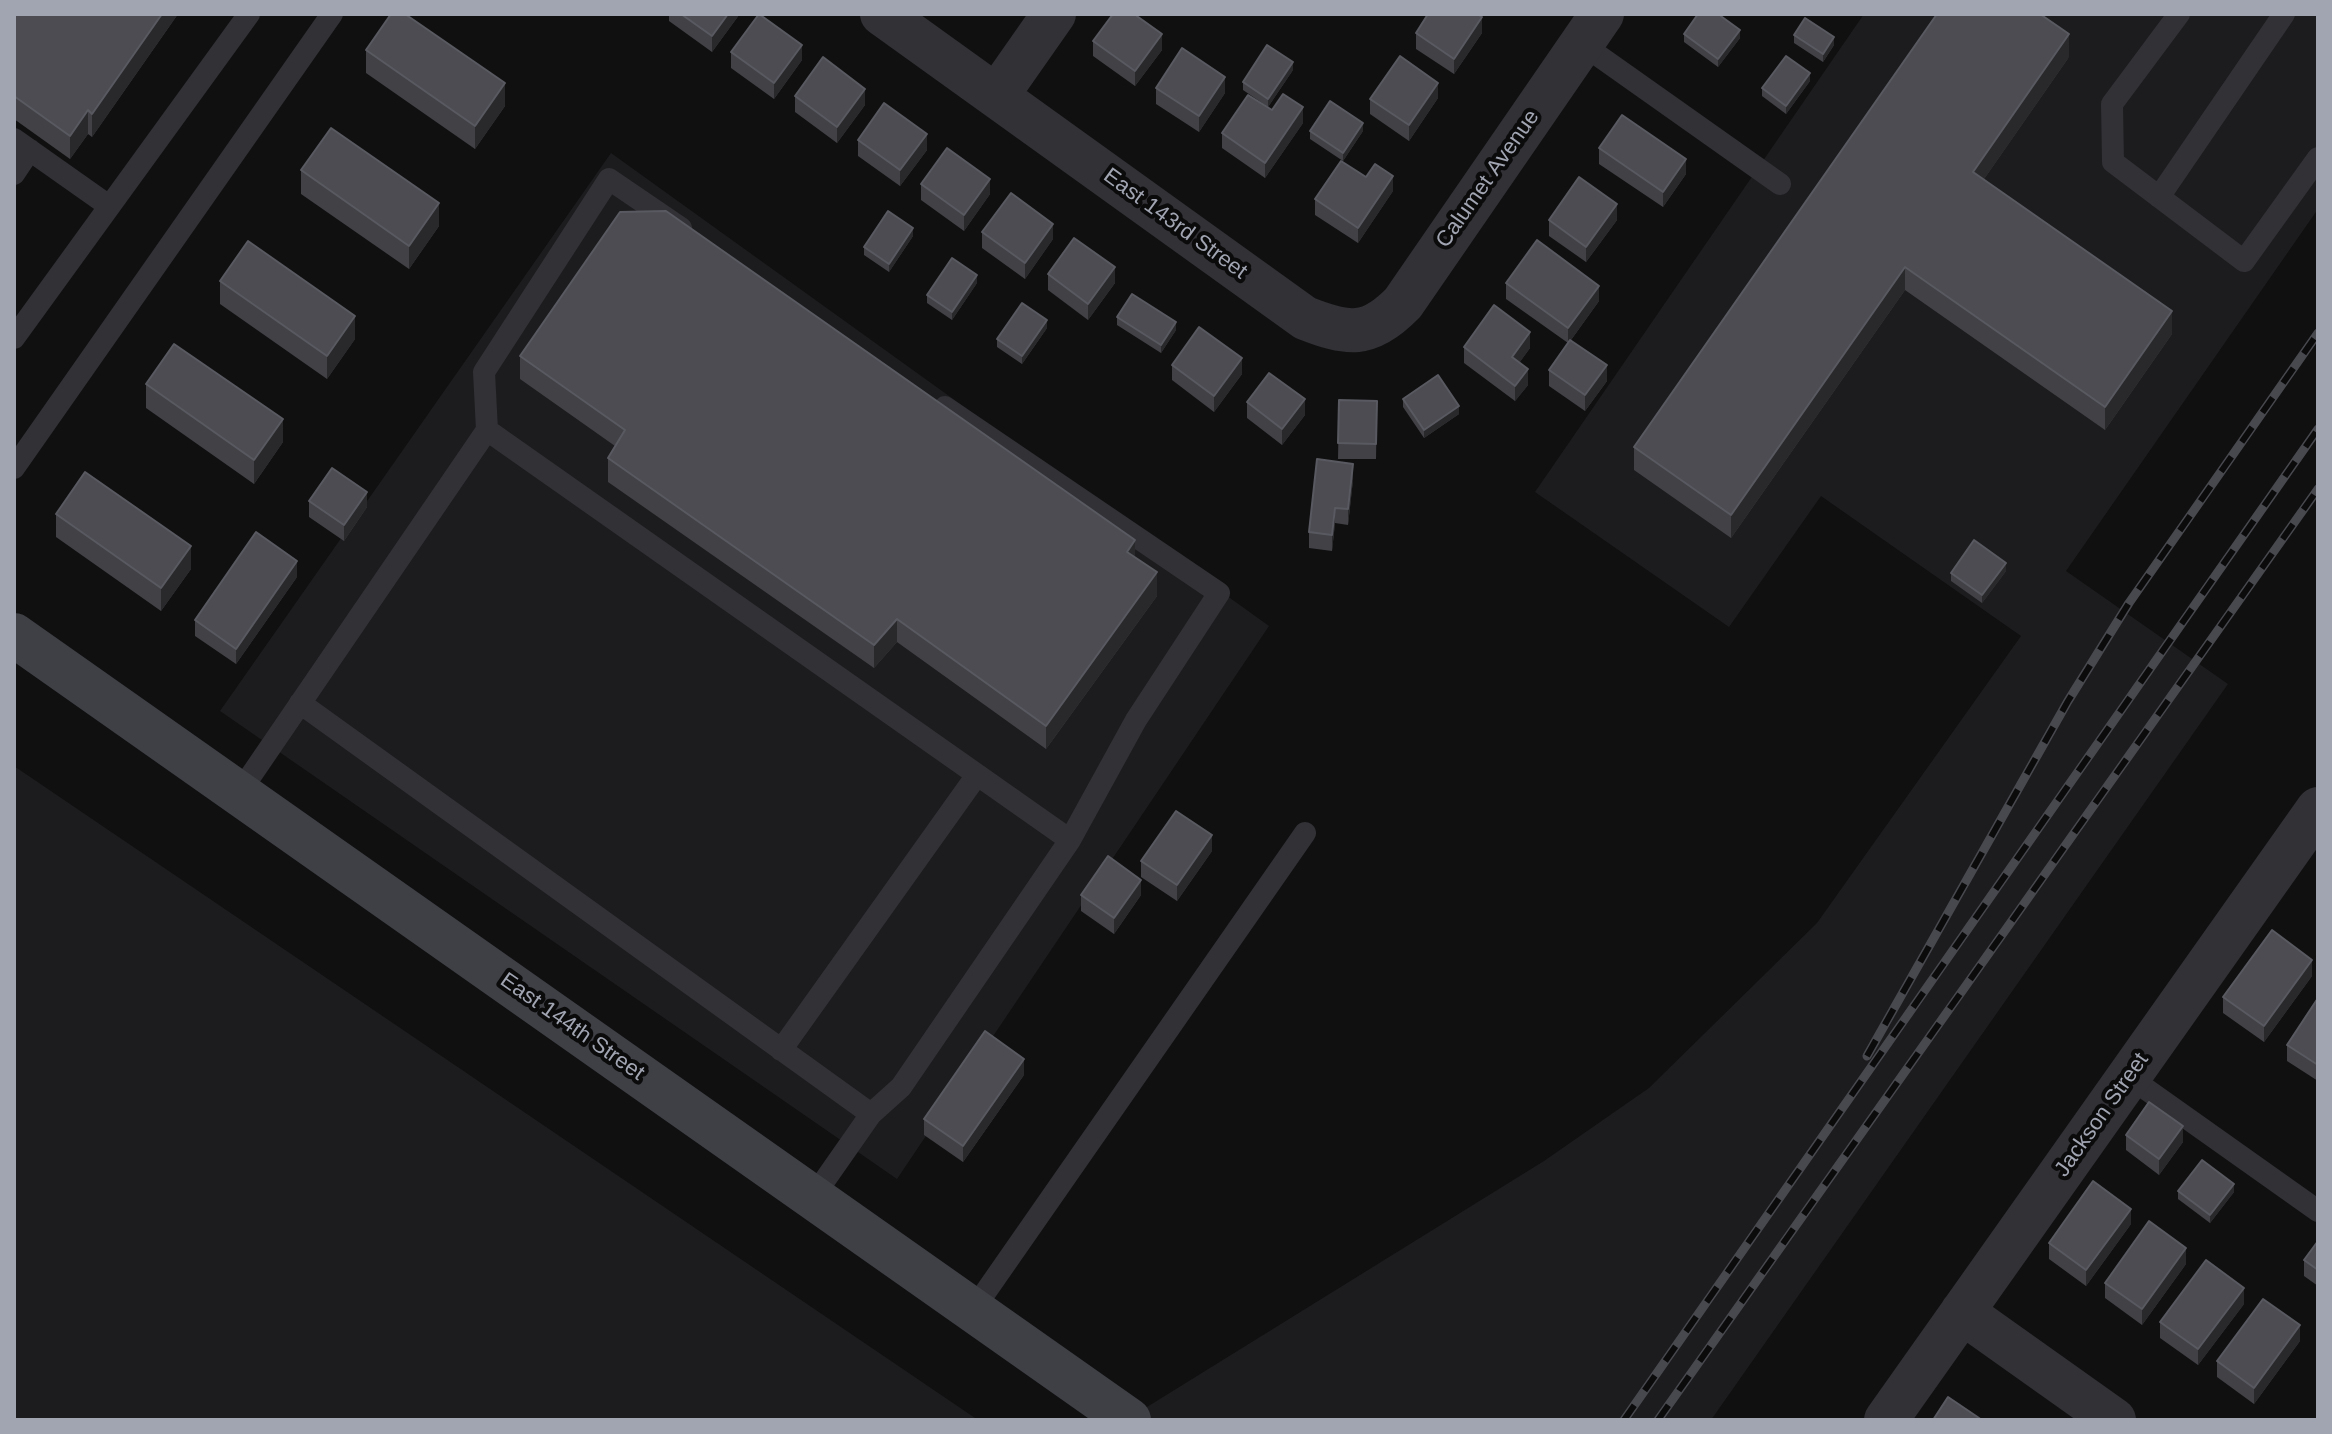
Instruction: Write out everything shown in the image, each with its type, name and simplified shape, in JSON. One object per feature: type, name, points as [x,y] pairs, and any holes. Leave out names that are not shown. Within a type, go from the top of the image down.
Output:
[{"type":"street","name":"East 143rd Street","points":[[882,14],[998,94],[1305,318],[1332,328],[1362,331]]},
{"type":"street","points":[[998,94],[1054,14]]},
{"type":"street","name":"Calumet Avenue","points":[[1362,331],[1385,321],[1403,303],[1592,29]]},
{"type":"street","name":"East 144th Street","points":[[14,635],[1129,1420]]},
{"type":"street","name":"Jackson Street","points":[[1886,1420],[2129,1077],[2303,861],[2318,809]]},
{"type":"street","points":[[1962,1312],[2114,1420]]},
{"type":"lane","points":[[14,338],[249,14]]},
{"type":"lane","points":[[14,468],[332,14]]},
{"type":"lane","points":[[2179,14],[2112,104],[2113,162],[2244,261],[2318,158]]},
{"type":"lane","points":[[2159,197],[2284,14]]},
{"type":"lane","points":[[1592,29],[1780,184]]},
{"type":"lane","points":[[14,174],[22,145],[109,206]]},
{"type":"lane","points":[[239,793],[487,430],[484,372],[609,179],[700,241]]},
{"type":"lane","points":[[813,1197],[871,1114],[901,1087],[1070,840],[1136,720],[1219,593],[921,391]]},
{"type":"lane","points":[[487,430],[1070,840]]},
{"type":"lane","points":[[300,703],[871,1114]]},
{"type":"lane","points":[[781,1050],[977,775]]},
{"type":"lane","points":[[973,1310],[1305,833]]},
{"type":"lane","points":[[2129,1077],[2318,1211]]},
{"type":"shaded area","points":[[1864,14],[2318,14],[2318,209],[2066,571],[2228,684],[1711,1420],[1126,1420],[1544,1161],[1649,1088],[1817,923],[2021,636],[1821,496],[1729,627],[1535,492]]},
{"type":"shaded area","points":[[611,153],[1269,626],[897,1179],[220,711]]},
{"type":"shaded area","points":[[14,766],[978,1420],[14,1420]]},
{"type":"building","points":[[14,14],[162,14],[92,114],[88,110],[70,136],[14,96]]},
{"type":"building","points":[[391,14],[405,14],[505,83],[475,126],[366,50]]},
{"type":"building","points":[[681,14],[728,14],[712,36]]},
{"type":"building","points":[[759,14],[802,45],[774,83],[731,52]]},
{"type":"building","points":[[1113,14],[1134,14],[1162,34],[1135,71],[1093,41]]},
{"type":"building","points":[[1428,14],[1477,14],[1482,17],[1454,59],[1416,33]]},
{"type":"building","points":[[1698,14],[1718,14],[1740,30],[1718,59],[1684,34]]},
{"type":"building","points":[[1937,14],[2040,14],[2069,34],[1973,172],[2172,311],[2105,407],[1905,267],[1731,515],[1634,447]]},
{"type":"building","points":[[1805,18],[1834,37],[1823,54],[1794,35]]},
{"type":"building","points":[[1267,45],[1293,62],[1268,99],[1243,82]]},
{"type":"building","points":[[1182,48],[1225,77],[1199,116],[1156,88]]},
{"type":"building","points":[[1400,56],[1438,83],[1409,125],[1370,99]]},
{"type":"building","points":[[1786,56],[1810,73],[1786,106],[1762,88]]},
{"type":"building","points":[[823,57],[865,89],[837,127],[795,96]]},
{"type":"building","points":[[1283,94],[1303,107],[1265,163],[1222,133],[1248,95],[1272,110]]},
{"type":"building","points":[[1330,101],[1363,123],[1343,153],[1310,131]]},
{"type":"building","points":[[884,103],[927,134],[900,170],[858,140]]},
{"type":"building","points":[[1622,115],[1686,159],[1663,192],[1599,148]]},
{"type":"building","points":[[331,128],[439,203],[409,246],[301,170]]},
{"type":"building","points":[[947,148],[990,179],[964,215],[921,184]]},
{"type":"building","points":[[1341,161],[1366,177],[1375,164],[1393,176],[1358,228],[1315,199]]},
{"type":"building","points":[[1579,177],[1617,204],[1586,247],[1549,220]]},
{"type":"building","points":[[1011,193],[1053,224],[1025,263],[982,232]]},
{"type":"building","points":[[666,211],[1135,540],[1127,552],[1157,572],[1046,726],[897,619],[874,645],[608,458],[625,430],[520,356],[620,212]]},
{"type":"building","points":[[888,211],[913,228],[889,264],[864,247]]},
{"type":"building","points":[[1074,238],[1115,267],[1088,304],[1048,274]]},
{"type":"building","points":[[1537,240],[1599,286],[1568,328],[1506,283]]},
{"type":"building","points":[[248,241],[355,316],[327,356],[220,281]]},
{"type":"building","points":[[952,258],[977,275],[952,312],[927,295]]},
{"type":"building","points":[[1132,294],[1176,322],[1161,345],[1117,317]]},
{"type":"building","points":[[1022,303],[1047,320],[1022,356],[997,339]]},
{"type":"building","points":[[1494,305],[1530,332],[1512,357],[1528,369],[1515,386],[1464,347]]},
{"type":"building","points":[[1199,327],[1242,358],[1214,396],[1172,365]]},
{"type":"building","points":[[1570,340],[1607,365],[1585,395],[1549,370]]},
{"type":"building","points":[[174,344],[283,419],[254,460],[146,384]]},
{"type":"building","points":[[1269,373],[1305,399],[1282,429],[1247,402]]},
{"type":"building","points":[[1438,375],[1459,406],[1424,430],[1403,399]]},
{"type":"building","points":[[1339,400],[1377,401],[1376,444],[1338,443]]},
{"type":"building","points":[[1317,459],[1353,464],[1348,509],[1335,508],[1332,535],[1309,532]]},
{"type":"building","points":[[332,468],[367,492],[344,525],[309,501]]},
{"type":"building","points":[[85,472],[191,546],[161,588],[56,514]]},
{"type":"building","points":[[256,532],[297,561],[236,649],[195,620]]},
{"type":"building","points":[[1974,540],[2006,563],[1982,595],[1951,573]]},
{"type":"building","points":[[1176,811],[1212,835],[1177,885],[1141,861]]},
{"type":"building","points":[[1108,856],[1141,880],[1114,918],[1081,895]]},
{"type":"building","points":[[2272,930],[2312,960],[2264,1026],[2223,997]]},
{"type":"building","points":[[2318,998],[2318,1065],[2287,1045]]},
{"type":"building","points":[[985,1031],[1024,1059],[963,1146],[924,1119]]},
{"type":"building","points":[[2149,1102],[2183,1126],[2159,1159],[2126,1135]]},
{"type":"building","points":[[2202,1160],[2234,1184],[2210,1215],[2178,1191]]},
{"type":"building","points":[[2093,1181],[2131,1209],[2086,1270],[2049,1243]]},
{"type":"building","points":[[2149,1221],[2186,1248],[2142,1309],[2105,1283]]},
{"type":"building","points":[[2318,1241],[2318,1270],[2304,1260]]},
{"type":"building","points":[[2206,1260],[2244,1288],[2198,1349],[2160,1322]]},
{"type":"building","points":[[2263,1299],[2300,1325],[2254,1388],[2217,1361]]},
{"type":"building","points":[[1948,1397],[1982,1420],[1933,1420]]},
{"type":"railway","points":[[1867,1056],[2068,701],[2129,603],[2318,333]]},
{"type":"railway","points":[[1624,1420],[2318,429]]},
{"type":"railway","points":[[1658,1420],[2318,489]]}]
